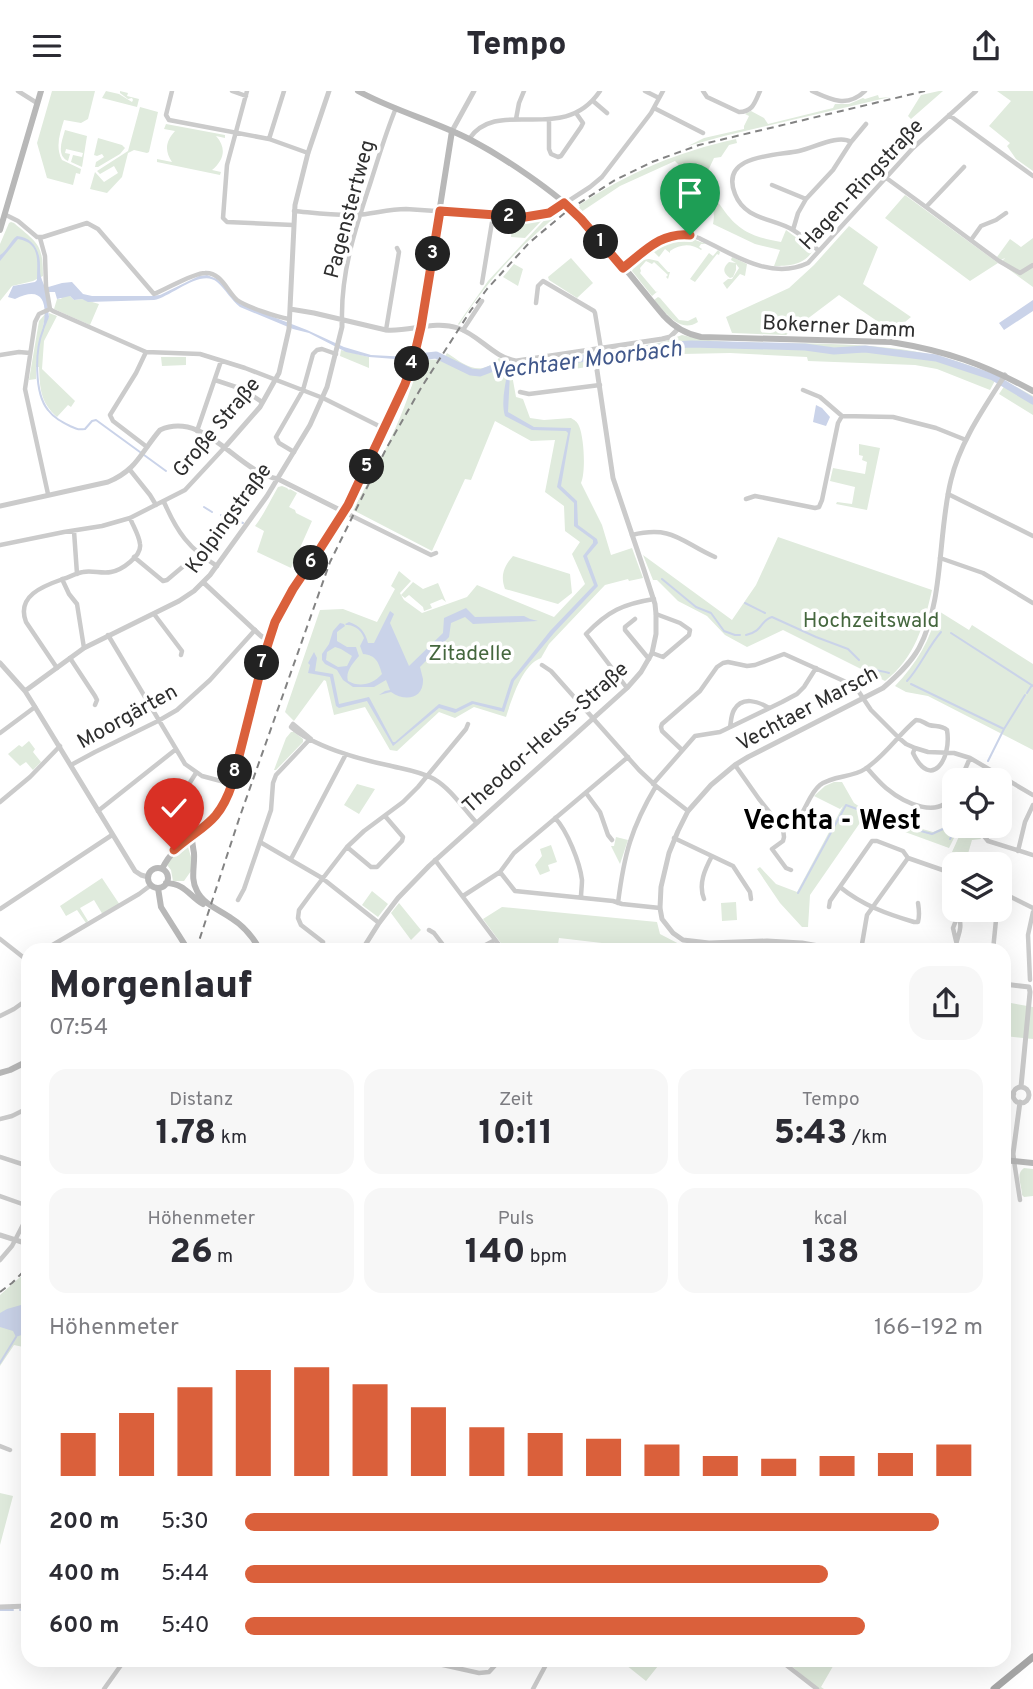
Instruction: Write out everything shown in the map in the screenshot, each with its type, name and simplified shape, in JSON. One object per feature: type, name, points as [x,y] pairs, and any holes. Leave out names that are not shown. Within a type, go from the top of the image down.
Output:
[{"type":"main road","points":[[0,230],[41,91]]},
{"type":"main road","points":[[358,91],[469,139],[564,203],[678,329]]},
{"type":"main road","points":[[162,869],[170,855],[219,813],[227,799],[268,640],[284,602],[344,512],[405,384],[421,327],[452,131]]},
{"type":"main road","name":"Bokerner Damm","points":[[678,329],[701,337],[891,342],[943,352],[970,361],[1002,380],[1033,391]]},
{"type":"main road","points":[[192,837],[193,881],[202,899],[218,910]]},
{"type":"main road","points":[[183,843],[189,846],[194,860]]},
{"type":"main road","points":[[158,888],[151,884],[148,877],[153,869],[162,869],[168,876],[166,883]]},
{"type":"main road","points":[[158,888],[166,883],[180,885],[198,901],[230,916],[250,934],[256,943]]},
{"type":"main road","points":[[158,888],[161,907],[184,943]]},
{"type":"main road","points":[[0,1073],[21,1067]]},
{"type":"main road","points":[[1011,1161],[1033,1163]]},
{"type":"main road","points":[[994,1689],[1033,1657]]},
{"type":"street","points":[[18,91],[38,103]]},
{"type":"street","points":[[172,91],[167,118],[269,139],[308,153]]},
{"type":"street","points":[[232,91],[246,93],[227,165],[223,218],[227,222],[293,226]]},
{"type":"street","points":[[269,139],[284,91]]},
{"type":"street","name":"Große Straße","points":[[0,545],[102,526],[130,518],[180,494],[191,486],[256,412],[281,368],[289,324],[294,211],[308,153],[329,91]]},
{"type":"street","points":[[452,131],[474,91]]},
{"type":"street","points":[[516,119],[524,91]]},
{"type":"street","points":[[469,139],[487,123],[499,120],[563,118],[593,101],[600,91]]},
{"type":"street","points":[[645,91],[659,98]]},
{"type":"street","points":[[294,211],[360,215],[396,209],[493,216],[535,216],[553,211],[602,177],[654,108],[663,91]]},
{"type":"street","points":[[703,91],[709,98],[738,112],[753,107],[760,91]]},
{"type":"street","points":[[812,91],[832,100],[846,102],[865,91]]},
{"type":"street","name":"Hagen-Ringstraße","points":[[690,235],[758,265],[798,268],[819,251],[885,177],[976,91]]},
{"type":"street","points":[[593,101],[607,113]]},
{"type":"street","name":"Pagenstertweg","points":[[342,319],[347,259],[383,139],[396,108]]},
{"type":"street","points":[[654,108],[703,132]]},
{"type":"street","points":[[550,120],[549,149],[554,157],[561,156],[583,123],[576,113]]},
{"type":"street","points":[[949,115],[1033,176]]},
{"type":"street","points":[[793,230],[806,199],[832,170],[866,124]]},
{"type":"street","points":[[819,251],[793,230],[748,211],[740,203],[733,178],[742,165],[756,158],[802,151],[842,139],[851,142]]},
{"type":"street","points":[[926,207],[964,167]]},
{"type":"street","points":[[885,177],[999,261],[1020,273],[1033,265]]},
{"type":"street","points":[[623,268],[663,239],[675,234],[690,235],[694,208],[674,185],[673,187]]},
{"type":"street","points":[[772,185],[806,199]]},
{"type":"street","points":[[971,240],[981,226],[1006,213]]},
{"type":"street","points":[[6,215],[18,221],[33,236],[40,238],[87,223],[92,225],[154,294],[206,272],[218,277],[240,302],[289,324]]},
{"type":"street","points":[[482,283],[493,216]]},
{"type":"street","points":[[40,238],[45,256],[48,310]]},
{"type":"street","points":[[386,330],[399,252],[397,248]]},
{"type":"street","points":[[536,303],[538,286],[543,281],[594,311],[596,352]]},
{"type":"street","points":[[463,330],[482,301]]},
{"type":"street","points":[[290,309],[386,330],[444,325],[463,330],[502,356],[516,361],[596,352],[670,337],[678,329]]},
{"type":"street","points":[[48,494],[25,389],[35,322],[39,314],[48,310],[146,352],[200,354],[245,368],[323,398],[385,429]]},
{"type":"street","name":"Kolpingstraße","points":[[25,691],[84,648],[179,601],[203,582],[217,566],[278,479],[323,398],[342,319]]},
{"type":"street","points":[[294,452],[279,443],[276,437],[303,390],[313,354],[322,349],[336,352]]},
{"type":"street","points":[[144,452],[110,418],[146,352]]},
{"type":"street","name":"Theodor-Heuss-Straße","points":[[366,943],[411,883],[627,688],[650,656],[656,635],[654,599],[613,478],[596,352]]},
{"type":"street","points":[[0,355],[30,353]]},
{"type":"street","points":[[197,431],[221,361]]},
{"type":"street","points":[[215,380],[242,389],[262,402]]},
{"type":"street","name":"Vechtaer Marsch","points":[[660,908],[664,869],[674,838],[688,810],[711,785],[735,765],[883,688],[912,659],[927,630],[934,603],[951,478],[966,440],[1002,380]]},
{"type":"street","points":[[520,392],[529,394],[600,385]]},
{"type":"street","points":[[803,390],[820,397],[842,416],[893,417],[936,428],[966,440]]},
{"type":"street","points":[[746,499],[755,496],[819,507],[838,423],[842,416]]},
{"type":"street","points":[[0,506],[118,478],[130,470],[163,428],[185,428],[212,437],[231,454],[269,477],[278,479],[431,555],[436,553]]},
{"type":"street","points":[[130,470],[156,506]]},
{"type":"street","points":[[948,494],[1033,536]]},
{"type":"street","points":[[164,502],[180,534],[197,553],[217,566]]},
{"type":"street","points":[[57,668],[26,622],[23,615],[25,604],[34,593],[53,582],[84,572],[109,573],[127,564],[139,552],[141,544],[130,518]]},
{"type":"street","points":[[75,531],[77,574]]},
{"type":"street","points":[[632,535],[668,533],[715,557]]},
{"type":"street","points":[[193,559],[197,553]]},
{"type":"street","points":[[134,557],[163,581],[186,563]]},
{"type":"street","points":[[940,558],[983,573],[1033,603]]},
{"type":"street","points":[[62,579],[77,604],[84,648]]},
{"type":"street","points":[[203,582],[268,640]]},
{"type":"street","points":[[627,688],[586,634],[607,614],[632,603],[654,599]]},
{"type":"street","points":[[154,614],[182,651],[181,656]]},
{"type":"street","points":[[629,635],[650,656],[663,657],[689,635],[690,630],[680,623],[656,614]]},
{"type":"street","name":"Moorgärten","points":[[71,765],[177,710],[195,695],[255,630]]},
{"type":"street","points":[[108,635],[185,764],[196,773],[232,784]]},
{"type":"street","points":[[682,750],[660,727],[700,691],[717,667],[728,662],[755,665],[784,654],[855,686],[871,710],[898,738],[915,748],[971,758],[988,768]]},
{"type":"street","points":[[70,658],[95,696],[95,705]]},
{"type":"street","points":[[0,663],[25,691],[135,871],[148,877]]},
{"type":"street","points":[[542,665],[551,671],[654,785],[688,810]]},
{"type":"street","points":[[618,903],[622,871],[640,813],[654,785],[682,750],[695,736],[730,728],[797,694],[816,668]]},
{"type":"street","points":[[730,728],[733,711],[744,701],[756,701],[769,709]]},
{"type":"street","points":[[0,733],[35,707]]},
{"type":"street","points":[[783,829],[799,818],[814,792],[823,783],[867,768],[916,720],[947,730],[947,753],[936,770],[926,769],[915,757],[915,748]]},
{"type":"street","points":[[323,942],[301,925],[298,919],[299,910],[346,847],[403,802],[429,776],[468,724]]},
{"type":"street","points":[[292,725],[311,739],[346,754],[429,776],[443,786],[476,822]]},
{"type":"street","points":[[238,900],[271,810],[276,775],[311,739]]},
{"type":"street","points":[[0,801],[30,778],[60,746]]},
{"type":"street","points":[[97,811],[175,750]]},
{"type":"street","points":[[291,859],[346,754]]},
{"type":"street","points":[[463,896],[500,872],[514,853],[628,757]]},
{"type":"street","points":[[966,768],[971,758]]},
{"type":"street","points":[[735,765],[783,829],[783,841],[772,849],[786,868],[791,870]]},
{"type":"street","points":[[867,768],[895,795],[921,807],[942,806]]},
{"type":"street","points":[[158,819],[182,795],[196,773]]},
{"type":"street","points":[[1012,783],[1033,795]]},
{"type":"street","points":[[586,793],[600,812],[612,840]]},
{"type":"street","points":[[1018,851],[1033,804]]},
{"type":"street","points":[[346,847],[371,867],[377,867],[403,837],[385,816]]},
{"type":"street","points":[[555,818],[563,827],[579,870],[582,881],[581,897]]},
{"type":"street","points":[[0,909],[112,835]]},
{"type":"street","points":[[674,838],[733,866],[750,892],[751,899]]},
{"type":"street","points":[[986,838],[1033,856]]},
{"type":"street","points":[[829,907],[830,901],[872,841],[903,851],[908,858],[942,870]]},
{"type":"street","points":[[260,842],[321,878],[379,923]]},
{"type":"street","points":[[704,898],[701,893],[702,880],[712,856]]},
{"type":"street","points":[[862,943],[867,915],[908,858]]},
{"type":"street","points":[[435,860],[497,943]]},
{"type":"street","points":[[500,872],[515,891],[660,908],[662,919],[667,926],[683,940],[709,943],[802,943]]},
{"type":"street","points":[[56,943],[139,894],[151,884]]},
{"type":"street","points":[[840,887],[886,914],[914,922],[918,922],[919,918],[918,903]]},
{"type":"street","points":[[1012,898],[1033,910],[1027,935],[1031,958],[1030,992],[1021,1087]]},
{"type":"street","points":[[956,943],[962,928],[961,922]]},
{"type":"street","points":[[994,943],[996,922]]},
{"type":"street","points":[[429,930],[442,943]]},
{"type":"street","points":[[0,939],[21,956]]},
{"type":"street","points":[[489,943],[495,940]]},
{"type":"street","points":[[1011,984],[1030,984]]},
{"type":"street","points":[[0,1016],[21,1004]]},
{"type":"street","points":[[1021,1087],[1027,1089],[1029,1095],[1025,1101],[1020,1102],[1015,1099],[1014,1094],[1016,1089],[1021,1087]]},
{"type":"street","points":[[1020,1102],[1016,1143],[1018,1154],[1014,1161],[1020,1200]]},
{"type":"street","points":[[0,1119],[21,1112]]},
{"type":"street","points":[[0,1157],[21,1164]]},
{"type":"street","points":[[0,1196],[21,1204]]},
{"type":"street","points":[[0,1260],[9,1251],[21,1228]]},
{"type":"street","points":[[0,1235],[21,1242]]},
{"type":"street","points":[[0,1446],[10,1450]]},
{"type":"street","points":[[0,1607],[21,1606]]},
{"type":"street","points":[[104,1689],[120,1667]]},
{"type":"street","points":[[452,1667],[479,1673],[489,1672],[494,1667]]},
{"type":"street","points":[[533,1689],[545,1667]]},
{"type":"street","points":[[789,1667],[817,1689]]},
{"type":"green space","points":[[52,91],[95,91],[88,119],[81,123],[64,120],[60,135],[59,150],[62,160],[81,169],[80,174],[76,173],[73,185],[47,178],[37,143]]},
{"type":"green space","points":[[106,91],[119,94],[132,102],[132,98],[128,99],[120,91],[128,93],[127,96],[139,99],[137,107],[102,98]]},
{"type":"green space","points":[[943,91],[911,119],[908,116],[921,95]]},
{"type":"green space","points":[[997,91],[1033,91],[1033,171],[1016,159],[1007,146],[1010,143],[989,126],[1011,101]]},
{"type":"green space","points":[[878,95],[879,98],[890,97],[688,146],[704,138],[744,129],[749,116],[745,114],[751,111],[764,118],[768,124],[833,108],[835,104],[849,104]]},
{"type":"green space","points":[[140,107],[158,112],[149,152],[134,150],[128,153],[122,177],[107,193],[90,189],[95,172],[104,182],[118,173],[114,166],[100,174],[97,171],[128,151]]},
{"type":"green space","points":[[166,124],[225,135],[225,138],[216,136],[222,145],[223,154],[212,170],[221,172],[220,175],[157,162],[157,159],[172,162],[167,146],[175,131],[164,129]]},
{"type":"green space","points":[[65,130],[87,136],[82,167],[71,162],[73,155],[82,157],[83,153],[66,149],[65,153],[70,154],[68,161],[62,155]]},
{"type":"green space","points":[[98,138],[125,148],[120,154],[95,167],[96,162],[104,157],[102,154],[94,155]]},
{"type":"green space","points":[[736,139],[737,143],[729,145],[721,157],[714,158],[706,175],[707,189],[711,190],[729,217],[741,228],[763,238],[781,242],[786,230],[813,250],[801,262],[774,266],[780,250],[755,244],[713,224],[714,214],[708,197],[675,161],[620,186],[581,212],[578,208],[598,193],[654,165],[694,150]]},
{"type":"green space","points":[[905,195],[998,263],[970,281],[885,218]]},
{"type":"green space","points":[[562,208],[563,211],[533,236],[506,264],[481,293],[459,325],[488,281],[550,214]]},
{"type":"green space","points":[[543,217],[525,238],[511,237],[513,219],[533,220]]},
{"type":"green space","points":[[11,222],[28,235],[40,250],[43,276],[12,286],[0,301],[0,244]]},
{"type":"green space","points":[[849,226],[878,247],[863,284],[911,317],[893,332],[839,295],[786,335],[732,333],[726,317],[789,288]]},
{"type":"green space","points":[[679,237],[706,244],[701,244],[701,250],[685,245],[670,253],[665,249],[659,257],[652,250],[664,242]]},
{"type":"green space","points":[[1033,238],[1033,287],[1000,263],[1005,258],[1001,260],[997,257],[1010,239],[1021,247]]},
{"type":"green space","points":[[718,250],[719,255],[717,254],[695,282],[690,279],[709,253],[713,256]]},
{"type":"green space","points":[[732,257],[747,264],[745,276],[740,274],[727,289],[723,283],[732,279],[739,268],[736,264],[733,277],[730,278],[726,274],[724,270],[727,264],[736,263],[731,260]]},
{"type":"green space","points":[[571,258],[593,283],[577,298],[548,277]]},
{"type":"green space","points":[[649,259],[658,261],[670,272],[668,279],[668,275],[654,262],[652,264],[646,261],[640,268],[640,273],[656,292],[658,291],[652,296],[632,271],[638,262]]},
{"type":"green space","points":[[514,264],[523,269],[518,286],[503,277]]},
{"type":"green space","points":[[63,296],[99,304],[90,325],[54,309],[57,299]]},
{"type":"green space","points":[[658,297],[679,320],[688,321],[696,317],[698,322],[685,325],[673,320],[654,300]]},
{"type":"green space","points":[[46,313],[43,326],[49,313],[57,316],[44,341],[42,369],[75,401],[57,417],[44,400],[39,367],[36,367],[36,379],[29,380],[39,321]]},
{"type":"green space","points":[[682,335],[728,342],[887,348],[943,357],[997,377],[990,390],[937,369],[915,365],[808,361],[807,357],[730,353],[682,354],[601,365],[599,353],[663,342]]},
{"type":"green space","points":[[341,350],[369,357],[369,368],[340,356]]},
{"type":"green space","name":"Zitadelle","points":[[447,353],[466,365],[479,368],[492,364],[499,358],[530,363],[590,353],[593,366],[512,375],[516,397],[523,399],[530,418],[571,418],[577,423],[581,431],[584,455],[581,483],[602,525],[611,555],[632,548],[643,578],[605,585],[549,644],[541,658],[528,668],[506,717],[474,707],[455,718],[439,712],[397,751],[390,750],[365,707],[334,715],[324,680],[294,721],[285,712],[320,610],[343,609],[377,622],[395,589],[391,586],[399,571],[411,581],[400,593],[404,600],[422,613],[467,597],[477,585],[554,617],[585,584],[572,554],[580,542],[565,531],[564,506],[545,492],[555,440],[531,441],[495,421],[471,480],[465,479],[432,551],[353,510],[400,418],[418,359],[443,360]]},
{"type":"green space","points":[[161,357],[186,357],[186,365],[162,366]]},
{"type":"green space","points":[[1007,382],[1033,396],[1033,415],[999,394]]},
{"type":"green space","points":[[859,444],[880,448],[867,510],[836,504],[852,504],[855,487],[830,481],[833,468],[865,474],[867,462],[859,455]]},
{"type":"green space","points":[[282,486],[297,493],[289,507],[312,521],[291,568],[257,552],[264,531],[255,526],[278,487]]},
{"type":"green space","name":"Hochzeitswald","points":[[778,537],[932,590],[917,640],[904,662],[885,681],[783,630],[747,647],[725,635],[707,616],[678,601],[657,580],[653,580],[643,555],[732,620],[756,585]]},
{"type":"green space","points":[[513,556],[570,574],[572,593],[558,604],[505,589],[504,571]]},
{"type":"green space","points":[[413,582],[423,589],[438,583],[446,602],[442,599],[430,604],[432,608],[424,611],[409,595],[405,598],[401,595]]},
{"type":"green space","points":[[937,610],[969,630],[972,625],[1033,664],[1033,750],[928,696],[906,692],[895,686],[922,651]]},
{"type":"green space","points":[[291,732],[303,739],[303,742],[274,770],[286,738]]},
{"type":"green space","points":[[29,741],[41,762],[33,770],[26,762],[20,766],[8,754]]},
{"type":"green space","points":[[842,782],[854,803],[860,807],[933,832],[942,828],[942,838],[954,838],[949,848],[864,817],[810,895],[808,927],[802,927],[780,903],[757,869],[760,867],[776,884],[797,892],[843,806],[840,809],[814,796],[825,786]]},
{"type":"green space","points":[[357,784],[375,789],[359,814],[344,805]]},
{"type":"green space","points":[[616,837],[628,840],[620,864],[611,846],[614,846]]},
{"type":"green space","points":[[958,838],[981,839],[972,840],[968,852],[952,852]]},
{"type":"green space","points":[[551,845],[557,862],[548,865],[550,871],[540,875],[535,865],[542,856],[540,849]]},
{"type":"green space","points":[[183,846],[188,847],[191,871],[184,881],[173,881],[167,865]]},
{"type":"green space","points":[[102,878],[120,905],[103,915],[94,900],[80,908],[88,921],[86,923],[77,910],[66,916],[60,906]]},
{"type":"green space","points":[[372,891],[388,904],[378,917],[362,905]]},
{"type":"green space","points":[[736,902],[737,920],[722,921],[721,903]]},
{"type":"green space","points":[[399,903],[421,930],[411,940],[391,913]]},
{"type":"green space","points":[[502,907],[657,922],[660,934],[677,943],[602,943],[559,938],[558,943],[501,943],[483,919]]},
{"type":"green space","points":[[1011,1003],[1033,1007],[1033,1039],[1011,1037]]},
{"type":"green space","points":[[1024,1168],[1033,1169],[1033,1196],[1022,1195],[1019,1177]]},
{"type":"green space","points":[[21,1276],[21,1346],[14,1345],[0,1366],[0,1295]]},
{"type":"green space","points":[[0,1493],[13,1496],[0,1545]]},
{"type":"green space","points":[[628,1667],[657,1667],[646,1681]]},
{"type":"green space","points":[[793,1667],[833,1667],[821,1687],[824,1689],[819,1689]]},
{"type":"water","points":[[17,236],[27,239],[37,249],[45,288],[72,282],[83,294],[92,296],[151,296],[160,295],[199,276],[207,275],[217,279],[240,304],[344,347],[371,355],[409,357],[408,360],[369,357],[346,352],[309,333],[240,307],[217,282],[203,278],[154,300],[88,302],[82,299],[74,300],[70,296],[57,299],[55,292],[46,292],[49,317],[43,332],[45,314],[39,296],[25,295],[15,299],[8,297],[13,286],[37,280],[36,254],[31,244],[18,239],[0,261],[0,255]]},
{"type":"water","points":[[1033,300],[1033,311],[1004,330],[999,323]]},
{"type":"water","points":[[507,374],[510,374],[508,412],[534,427],[571,428],[561,486],[577,501],[578,525],[597,539],[598,543],[587,556],[598,586],[514,681],[504,712],[473,704],[455,713],[439,708],[393,746],[367,701],[339,708],[336,706],[330,677],[308,673],[308,663],[314,652],[317,658],[315,671],[333,674],[339,704],[369,697],[395,742],[439,704],[456,709],[472,701],[502,708],[511,680],[550,631],[594,585],[583,556],[593,540],[574,526],[574,503],[557,487],[568,433],[532,430],[505,416],[503,400]]},
{"type":"water","points":[[816,405],[830,417],[826,426],[813,422]]},
{"type":"water","points":[[466,608],[475,617],[524,616],[538,621],[473,624],[465,617],[451,623],[449,637],[420,667],[423,679],[420,691],[408,698],[391,692],[379,695],[390,690],[386,680],[374,687],[353,687],[343,680],[337,670],[322,660],[322,654],[333,631],[340,623],[344,624],[337,632],[337,641],[347,647],[356,647],[359,656],[349,671],[348,681],[357,684],[370,682],[382,674],[380,666],[374,658],[363,654],[360,646],[364,638],[361,633],[355,627],[345,624],[349,622],[356,625],[364,632],[368,643],[374,643],[390,611],[394,614],[390,623],[409,666],[443,633],[444,618]],"holes":[[[335,647],[352,656],[347,666],[338,667],[326,660],[327,652]]]},
{"type":"water","points":[[21,1305],[21,1335],[16,1337],[13,1331],[0,1327],[0,1313]]},
{"type":"waterway","points":[[43,330],[37,360],[38,382],[43,403],[50,413],[79,429],[85,429],[96,420],[166,471]]},
{"type":"waterway","name":"Vechtaer Moorbach","points":[[409,358],[436,355],[471,372],[480,373],[493,368],[525,367],[674,345],[805,347],[834,351],[865,349],[936,358],[993,377],[1033,401]]},
{"type":"waterway","name":"Vechtaer Moorbach","points":[[508,368],[508,374]]},
{"type":"waterway","points":[[204,507],[212,512]]},
{"type":"waterway","points":[[221,515],[243,523]]},
{"type":"waterway","points":[[662,579],[696,607],[711,613],[724,631],[740,635]]},
{"type":"waterway","points":[[745,603],[765,613]]},
{"type":"waterway","points":[[746,635],[756,631],[772,617],[848,649],[859,660]]},
{"type":"waterway","points":[[907,681],[941,632]]},
{"type":"waterway","points":[[951,633],[1033,686]]},
{"type":"waterway","points":[[864,666],[889,673]]},
{"type":"waterway","points":[[911,684],[1004,729]]},
{"type":"waterway","points":[[1027,693],[1032,685]]},
{"type":"waterway","points":[[988,761],[1025,695]]},
{"type":"waterway","points":[[798,893],[846,805],[932,834],[942,829]]},
{"type":"waterway","points":[[0,1363],[16,1337]]},
{"type":"waterway","points":[[0,1610],[13,1610]]},
{"type":"railway","points":[[198,943],[330,562],[386,449],[421,388],[487,289],[529,243],[567,211],[615,180],[652,162],[699,145],[925,91]]},
{"type":"railway","points":[[0,1292],[21,1274]]},
{"type":"district","name":"Vechta - West","points":[[832,819]]},
{"type":"route","points":[[174,850],[208,824],[219,813],[227,799],[275,622],[284,602],[344,512],[401,395],[421,327],[440,211],[525,217],[549,213],[564,203],[623,268],[663,239],[675,234],[690,235]]}]
